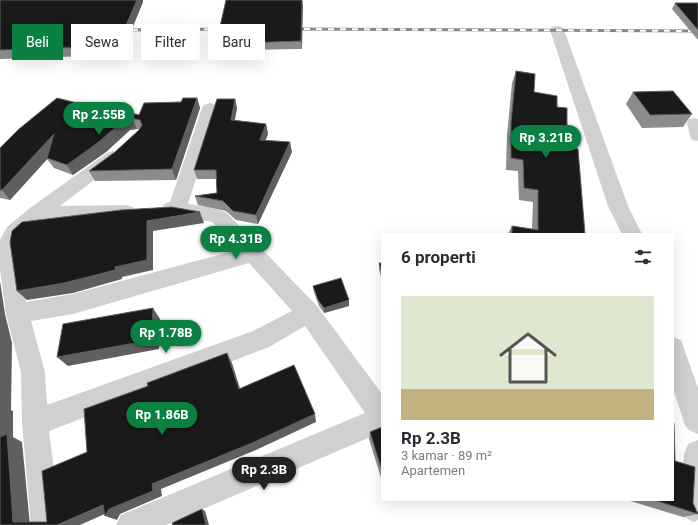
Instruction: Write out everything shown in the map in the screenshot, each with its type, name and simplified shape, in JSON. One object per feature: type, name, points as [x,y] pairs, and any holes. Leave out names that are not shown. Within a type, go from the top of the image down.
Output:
[{"type":"street","points":[[557,30],[618,206],[632,233]]},
{"type":"street","points":[[177,209],[210,108]]},
{"type":"street","points":[[46,525],[35,423],[33,372],[17,314],[8,252],[9,246],[14,232],[36,213],[113,157],[131,141]]},
{"type":"street","points":[[36,213],[113,213],[177,209],[219,217],[252,254],[309,313],[381,415]]},
{"type":"street","points":[[17,314],[72,304],[252,254]]},
{"type":"street","points":[[35,423],[261,339],[309,313]]},
{"type":"street","points":[[674,351],[694,416],[698,422]]},
{"type":"street","points":[[131,525],[381,419]]},
{"type":"street","points":[[694,508],[698,454]]},
{"type":"building","points":[[0,0],[137,0],[127,24],[71,24],[71,48],[63,48],[63,24],[12,24],[12,50],[0,50]]},
{"type":"building","points":[[226,0],[302,0],[301,41],[265,42],[265,24],[221,24]]},
{"type":"building","points":[[675,3],[698,3],[698,30]]},
{"type":"building","points":[[516,71],[535,74],[534,92],[557,96],[557,107],[567,108],[567,147],[578,149],[585,233],[512,233],[512,226],[538,230],[538,190],[524,188],[523,160],[511,158],[511,123]]},
{"type":"building","points":[[673,91],[692,114],[650,115],[633,92]]},
{"type":"building","points":[[57,98],[97,108],[99,106],[139,115],[144,103],[181,102],[183,98],[197,98],[172,169],[89,171],[115,152],[139,130],[142,125],[140,120],[132,118],[125,119],[100,141],[67,165],[47,158],[54,134],[2,190],[0,190],[0,148],[19,129]]},
{"type":"building","points":[[217,99],[235,99],[231,120],[266,124],[260,140],[290,142],[256,215],[233,211],[223,201],[195,196],[217,193],[216,170],[194,170]]},
{"type":"building","points":[[172,207],[200,212],[147,221],[147,260],[115,267],[115,270],[64,283],[17,291],[10,242],[12,231],[22,222],[121,210]]},
{"type":"building","points":[[341,278],[349,300],[324,308],[318,300],[313,286]]},
{"type":"building","points":[[153,308],[152,340],[57,357],[63,324]]},
{"type":"building","points":[[227,353],[239,389],[294,365],[315,414],[252,443],[152,484],[153,491],[109,509],[105,516],[103,505],[57,525],[0,525],[0,437],[7,434],[13,522],[47,522],[42,471],[87,452],[84,409],[148,386],[147,383]]},
{"type":"building","points":[[674,423],[675,461],[695,467],[693,503],[698,514],[657,501],[674,501]]},
{"type":"building","points":[[381,427],[381,468],[370,432]]},
{"type":"building","points":[[202,509],[206,525],[173,525],[172,523]]},
{"type":"railway","points":[[133,30],[208,29]]},
{"type":"railway","points":[[292,29],[698,31]]}]
